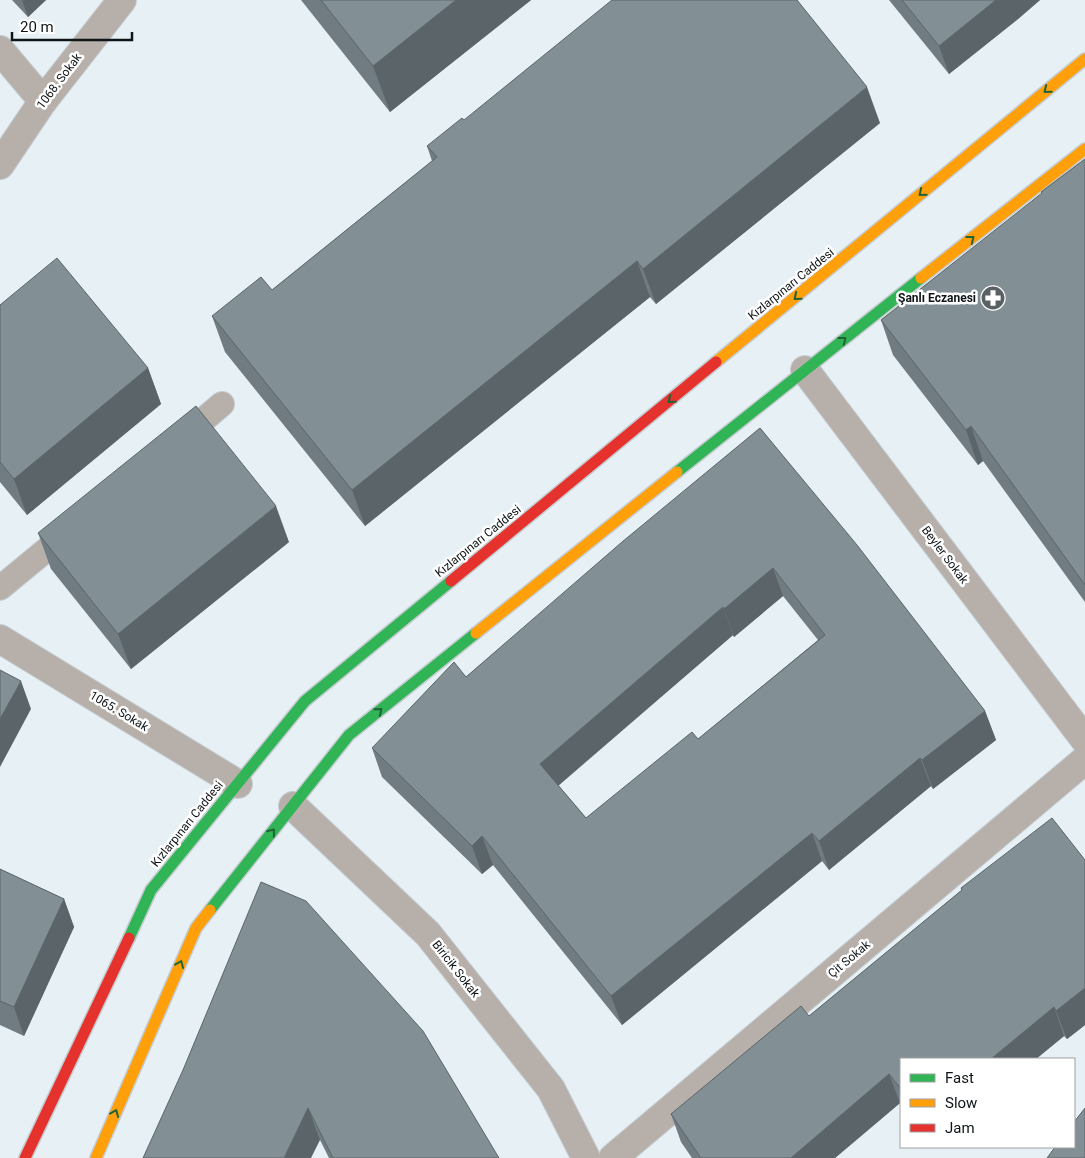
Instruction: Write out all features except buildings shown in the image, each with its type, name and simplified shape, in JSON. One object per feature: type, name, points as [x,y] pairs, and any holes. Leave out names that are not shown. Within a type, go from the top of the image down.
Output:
[{"type":"main road","name":"Kızlarpınarı Caddesi","points":[[25,1158],[151,890],[306,701],[1085,59]]},
{"type":"main road","points":[[96,1158],[196,928],[349,735],[805,370],[1085,149]]},
{"type":"street","name":"1068. Sokak","points":[[0,165],[43,101],[122,0]]},
{"type":"street","points":[[0,50],[43,101]]},
{"type":"street","name":"Beyler Sokak","points":[[805,370],[1085,740]]},
{"type":"street","name":"1065. Sokak","points":[[0,639],[238,784]]},
{"type":"street","name":"Çit Sokak","points":[[613,1158],[1085,760]]},
{"type":"street","name":"Biricik Sokak","points":[[292,806],[428,934],[550,1088],[586,1158]]},
{"type":"lane","points":[[161,455],[222,404]]},
{"type":"lane","points":[[0,588],[84,518]]},
{"type":"traffic: fast","points":[[677,472],[921,278]]},
{"type":"traffic: fast","points":[[129,938],[151,890],[305,701],[451,581]]},
{"type":"traffic: fast","points":[[210,910],[349,735],[476,633]]},
{"type":"traffic: slow","points":[[716,362],[1085,59]]},
{"type":"traffic: slow","points":[[921,278],[1085,149]]},
{"type":"traffic: slow","points":[[476,633],[677,472]]},
{"type":"traffic: slow","points":[[96,1158],[196,928],[210,910]]},
{"type":"traffic: jam","points":[[451,581],[716,362]]},
{"type":"traffic: jam","points":[[25,1158],[129,938]]},
{"type":"place","name":"Şanlı Eczanesi","points":[[993,298]]}]
